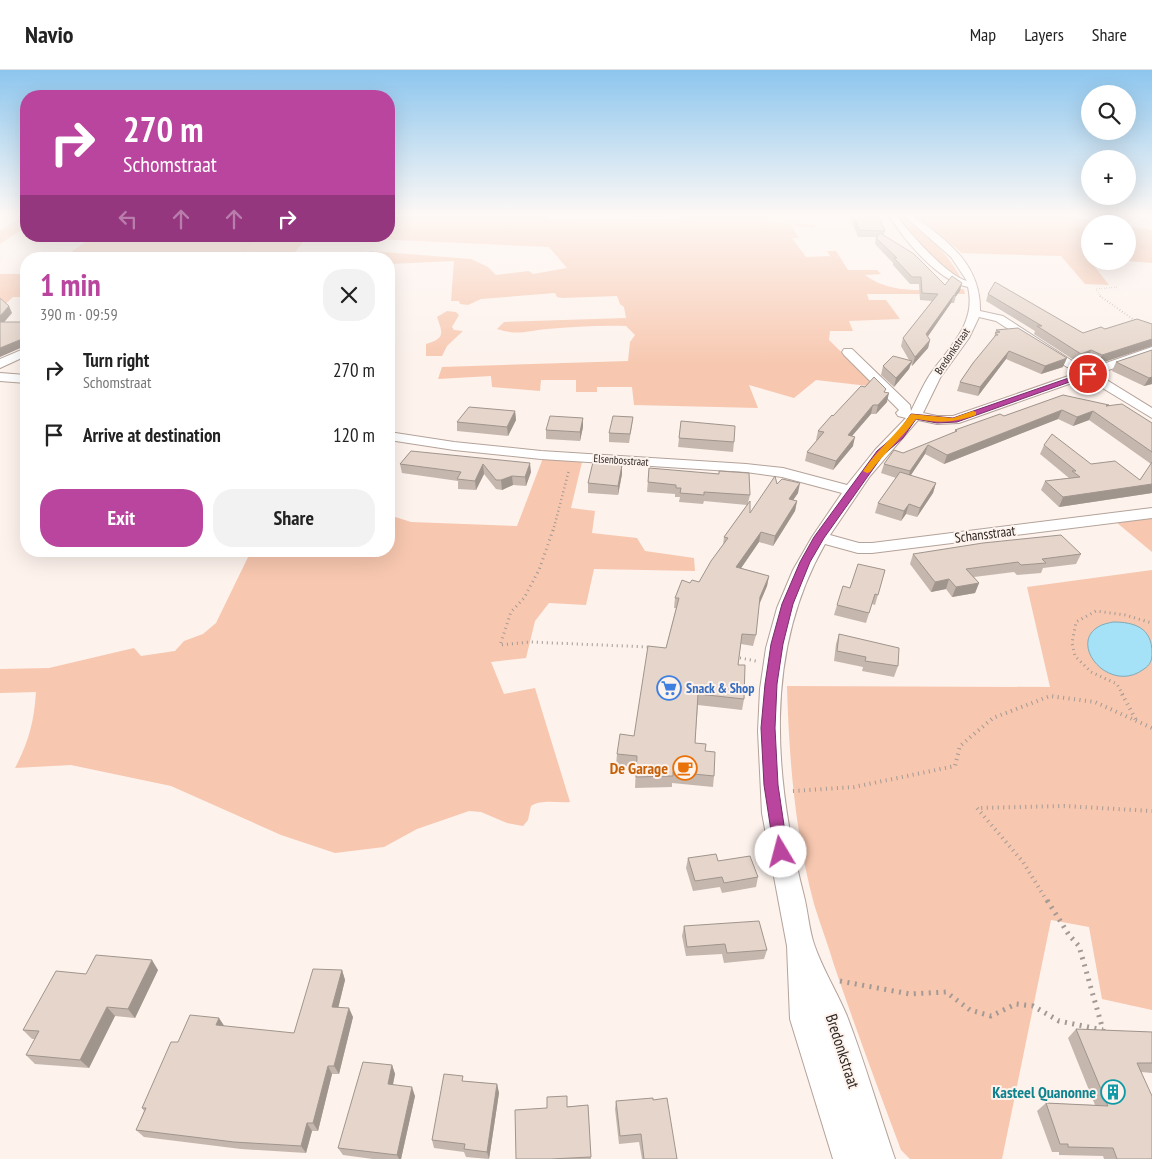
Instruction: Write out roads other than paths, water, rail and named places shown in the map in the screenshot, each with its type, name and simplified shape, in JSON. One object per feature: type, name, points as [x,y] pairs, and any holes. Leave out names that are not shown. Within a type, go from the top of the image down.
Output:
[{"type":"street","points":[[937,265],[949,276],[959,282],[973,284]]},
{"type":"street","points":[[963,265],[973,284]]},
{"type":"street","name":"Bredonkstraat","points":[[849,1159],[805,1019],[801,945],[781,852],[772,790],[768,728],[774,664],[787,604],[805,562],[820,537],[880,453],[900,436],[907,412],[924,401],[933,380],[965,336],[974,313],[973,284]]},
{"type":"street","points":[[974,313],[1003,321],[1071,364]]},
{"type":"street","points":[[848,352],[907,412],[937,420],[954,420],[1152,351]]},
{"type":"street","points":[[0,364],[20,355]]},
{"type":"street","points":[[1088,374],[1152,414]]},
{"type":"street","points":[[0,377],[20,379]]},
{"type":"street","name":"Elsenbosstraat","points":[[395,437],[454,446],[573,457],[746,468],[783,473],[852,491]]},
{"type":"street","name":"Schansstraat","points":[[820,537],[858,548],[872,548],[1152,513]]},
{"type":"street","name":"Bredonkstraat","points":[[801,945],[833,1018],[879,1159]]},
{"type":"water","points":[[1113,622],[1135,625],[1141,628],[1149,638],[1152,658],[1144,669],[1131,675],[1118,676],[1107,672],[1090,655],[1088,645],[1090,635],[1100,626]]},
{"type":"place","name":"Snack & Shop","points":[[669,688]]},
{"type":"place","name":"De Garage","points":[[685,768]]},
{"type":"place","name":"Kasteel Quanonne","points":[[1113,1092]]}]
